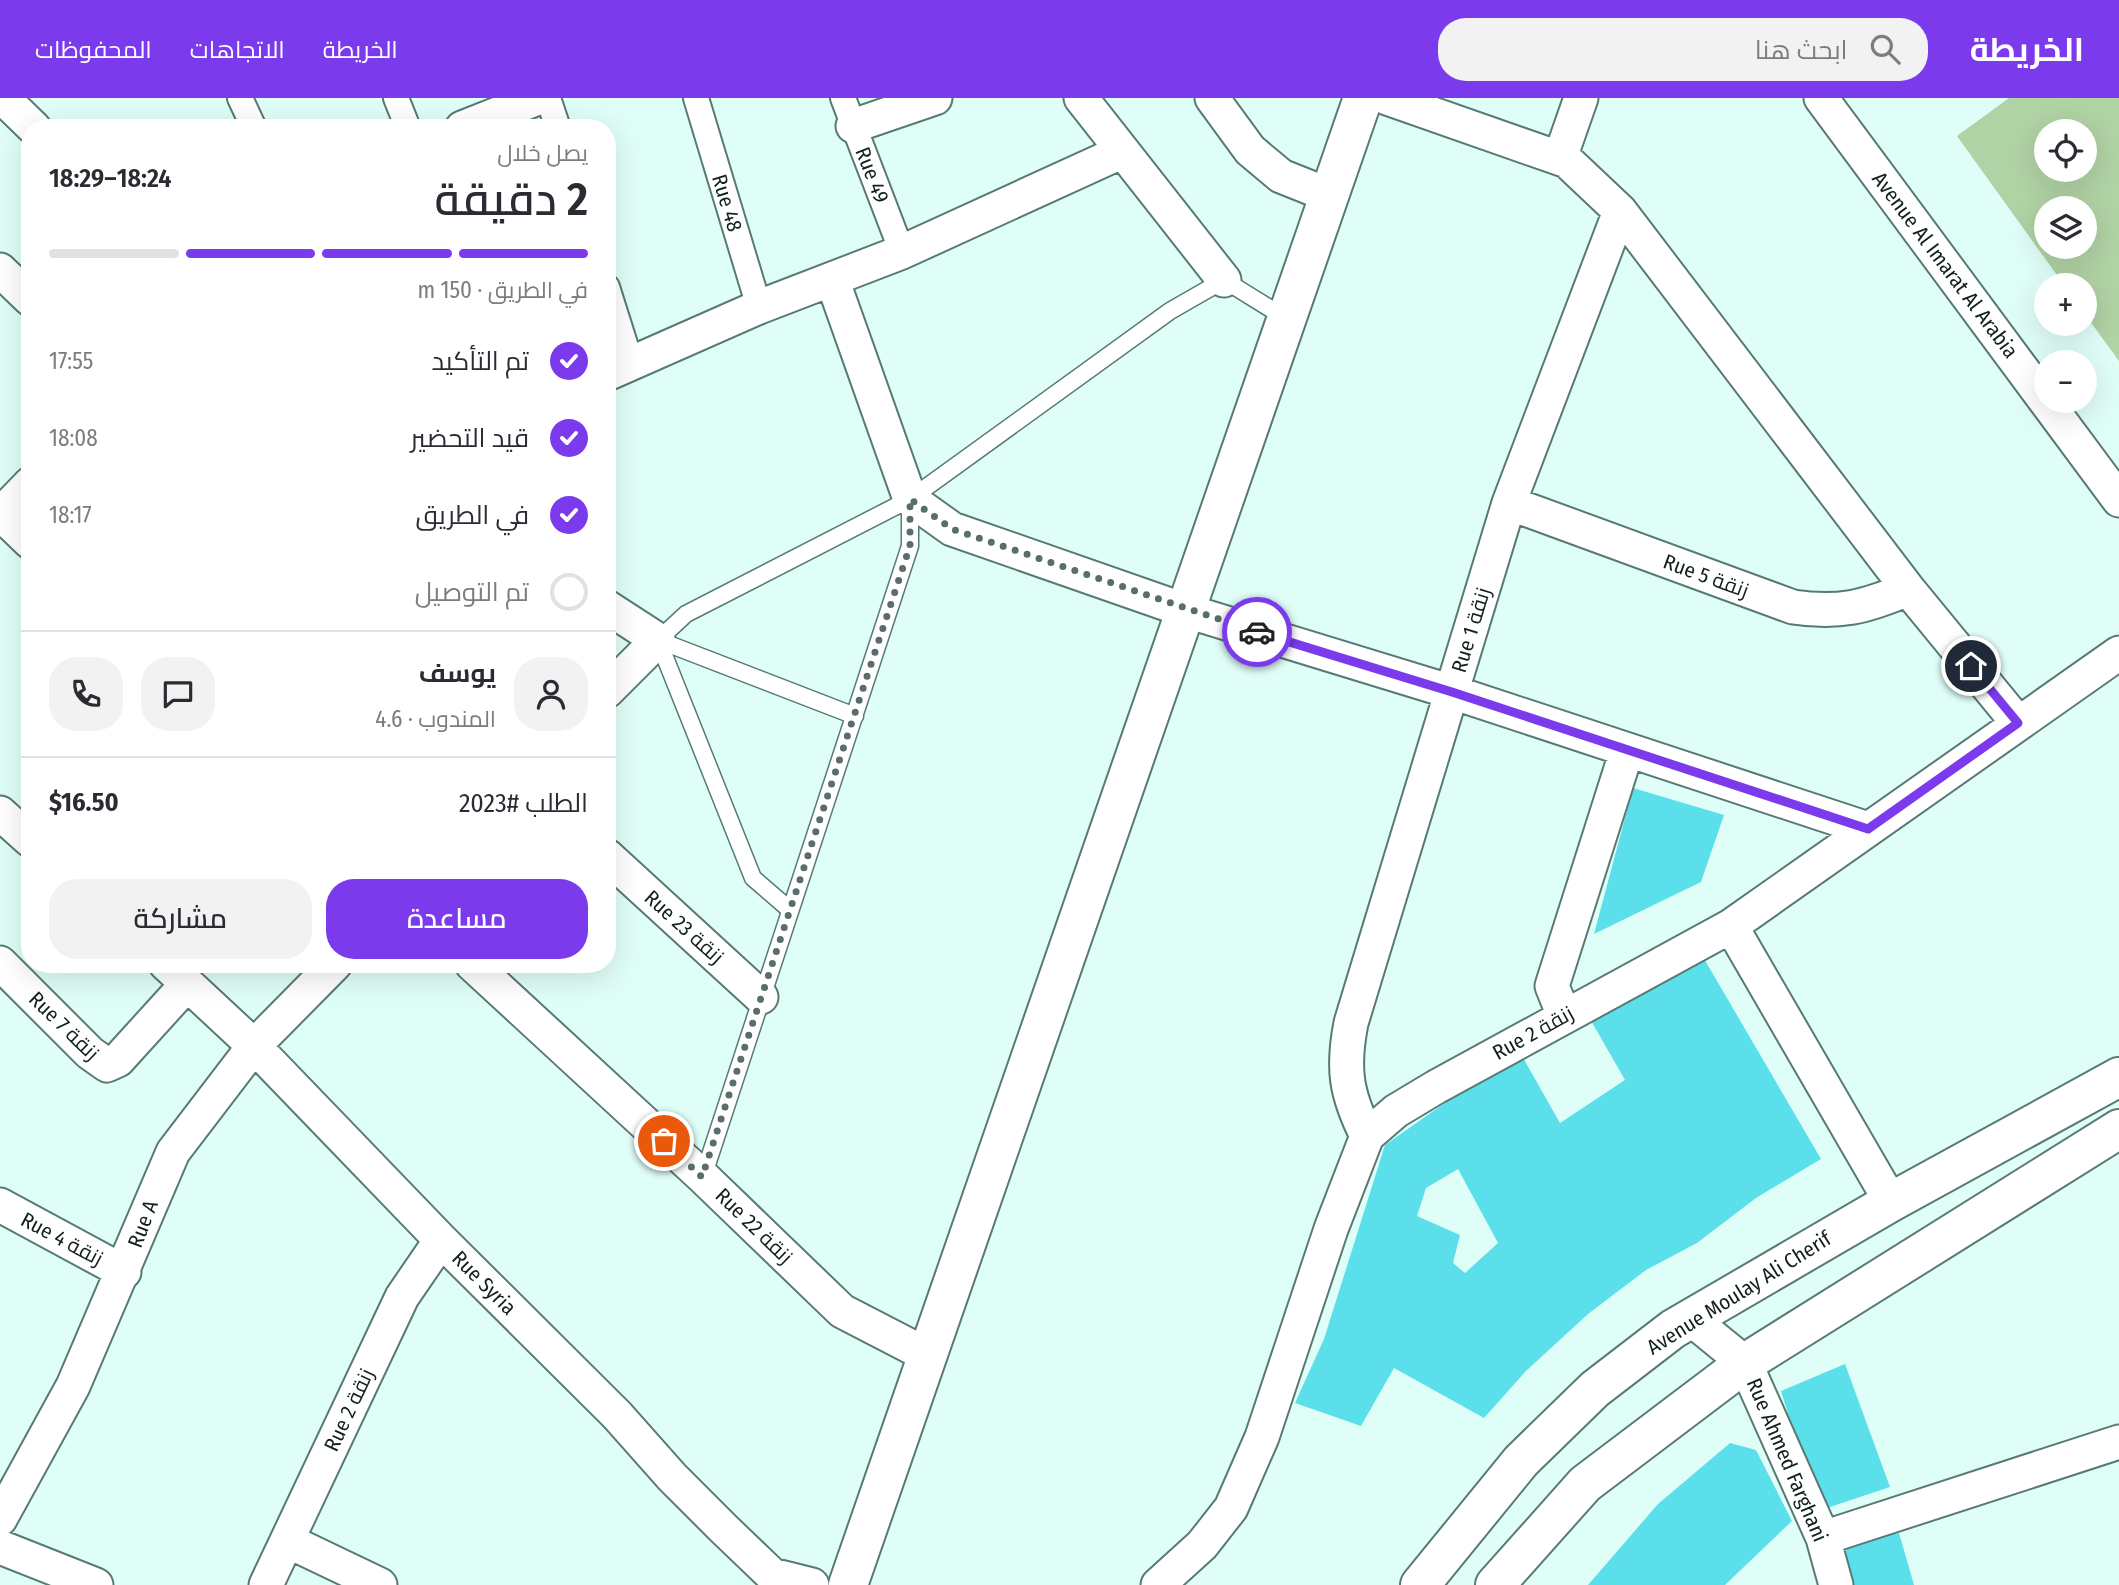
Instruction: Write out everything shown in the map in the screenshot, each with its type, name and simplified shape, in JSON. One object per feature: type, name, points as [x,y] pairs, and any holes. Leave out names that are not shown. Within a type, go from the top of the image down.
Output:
[{"type":"main road","points":[[848,1585],[1363,98]]},
{"type":"main road","name":"Avenue Moulay Ali Cherif","points":[[1420,1585],[1521,1461],[1595,1389],[1690,1319],[1891,1202],[2119,1077]]},
{"type":"main road","points":[[1495,1585],[1584,1484],[1745,1363],[2119,1129]]},
{"type":"street","points":[[3,98],[25,119]]},
{"type":"street","points":[[240,98],[250,119]]},
{"type":"street","points":[[396,98],[404,119]]},
{"type":"street","points":[[485,119],[538,98]]},
{"type":"street","points":[[548,98],[555,119]]},
{"type":"street","name":"Rue 48","points":[[696,98],[759,307]]},
{"type":"street","points":[[848,112],[935,98]]},
{"type":"street","points":[[1081,98],[1224,280]]},
{"type":"street","points":[[1212,98],[1250,150],[1281,176],[1331,196]]},
{"type":"street","points":[[1387,98],[1567,161],[1620,211],[1908,589],[2018,723]]},
{"type":"street","points":[[1560,158],[1581,98]]},
{"type":"street","name":"Avenue Al Imarat Al Arabia","points":[[1821,98],[2119,500]]},
{"type":"street","name":"Rue 49","points":[[848,112],[902,252]]},
{"type":"street","points":[[616,348],[619,369],[759,307],[902,252],[1121,152]]},
{"type":"street","name":"Rue 1 زنقة","points":[[1367,1136],[1347,1088],[1344,1057],[1351,1023],[1509,503],[1620,211]]},
{"type":"street","points":[[0,270],[21,290]]},
{"type":"street","points":[[832,279],[910,499],[952,529],[1186,611],[1452,692],[1868,829]]},
{"type":"street","points":[[21,493],[0,514],[21,534]]},
{"type":"street","name":"Rue 5 زنقة","points":[[1509,503],[1793,607],[1825,612],[1844,610],[1874,603],[1908,589]]},
{"type":"street","points":[[616,613],[658,640],[616,682]]},
{"type":"street","name":"Rue 2 زنقة","points":[[1367,1136],[1406,1105],[1731,926],[2119,653]]},
{"type":"street","points":[[1564,1016],[1552,986],[1627,750]]},
{"type":"street","points":[[0,813],[21,832]]},
{"type":"street","name":"Rue 23 زنقة","points":[[616,864],[761,997]]},
{"type":"street","points":[[1731,926],[1891,1202]]},
{"type":"street","name":"Rue 7 زنقة","points":[[0,963],[90,1053],[107,1065],[118,1060],[176,974]]},
{"type":"street","name":"Rue A","points":[[0,1519],[73,1386],[173,1152],[254,1046],[326,973]]},
{"type":"street","name":"Rue 22 زنقة","points":[[482,973],[842,1311],[927,1355]]},
{"type":"street","name":"Rue Syria","points":[[176,974],[254,1046],[441,1241],[618,1415],[672,1477],[770,1580],[812,1585]]},
{"type":"street","points":[[1158,1585],[1202,1545],[1231,1508],[1262,1437],[1331,1230],[1367,1136]]},
{"type":"street","name":"Rue 4 زنقة","points":[[0,1205],[124,1272]]},
{"type":"street","name":"Rue 2 زنقة","points":[[265,1585],[402,1297],[441,1241]]},
{"type":"street","name":"Rue Ahmed Farghani","points":[[1690,1319],[1745,1363],[1823,1538],[1836,1585]]},
{"type":"street","points":[[1823,1538],[2119,1442]]},
{"type":"street","points":[[288,1541],[380,1585]]},
{"type":"street","points":[[0,1548],[54,1576],[96,1585]]},
{"type":"lane","points":[[658,640],[686,614],[910,499],[1170,311],[1224,280],[1288,320]]},
{"type":"lane","points":[[702,1177],[910,546],[910,499]]},
{"type":"lane","points":[[658,640],[855,716]]},
{"type":"lane","points":[[658,640],[754,878],[790,909]]},
{"type":"green space","points":[[2009,98],[2119,98],[2119,361],[2097,331],[2097,273],[2055,273],[2045,259],[2097,259],[2097,196],[2034,196],[2034,243],[1957,136]]},
{"type":"building","points":[[1633,788],[1724,815],[1701,882],[1594,934]]},
{"type":"building","points":[[1703,957],[1821,1159],[1756,1198],[1697,1243],[1646,1270],[1588,1314],[1526,1371],[1484,1418],[1394,1368],[1361,1426],[1295,1403],[1324,1339],[1385,1145],[1449,1100],[1522,1056],[1560,1123],[1625,1080],[1590,1019],[1640,995]],"holes":[[[1458,1169],[1498,1243],[1465,1273],[1453,1263],[1460,1235],[1417,1216],[1426,1188]]]},
{"type":"building","points":[[1845,1364],[1890,1487],[1827,1508],[1801,1456],[1781,1391]]},
{"type":"building","points":[[1730,1443],[1756,1450],[1792,1521],[1725,1585],[1588,1585],[1658,1504]]},
{"type":"building","points":[[1899,1533],[1914,1585],[1854,1585],[1842,1544]]},
{"type":"way so far","points":[[664,1141],[702,1177],[910,546],[910,499],[952,529],[1186,611],[1257,632]]},
{"type":"route","points":[[1257,632],[1452,692],[1868,829],[2018,723],[1971,666]]}]
